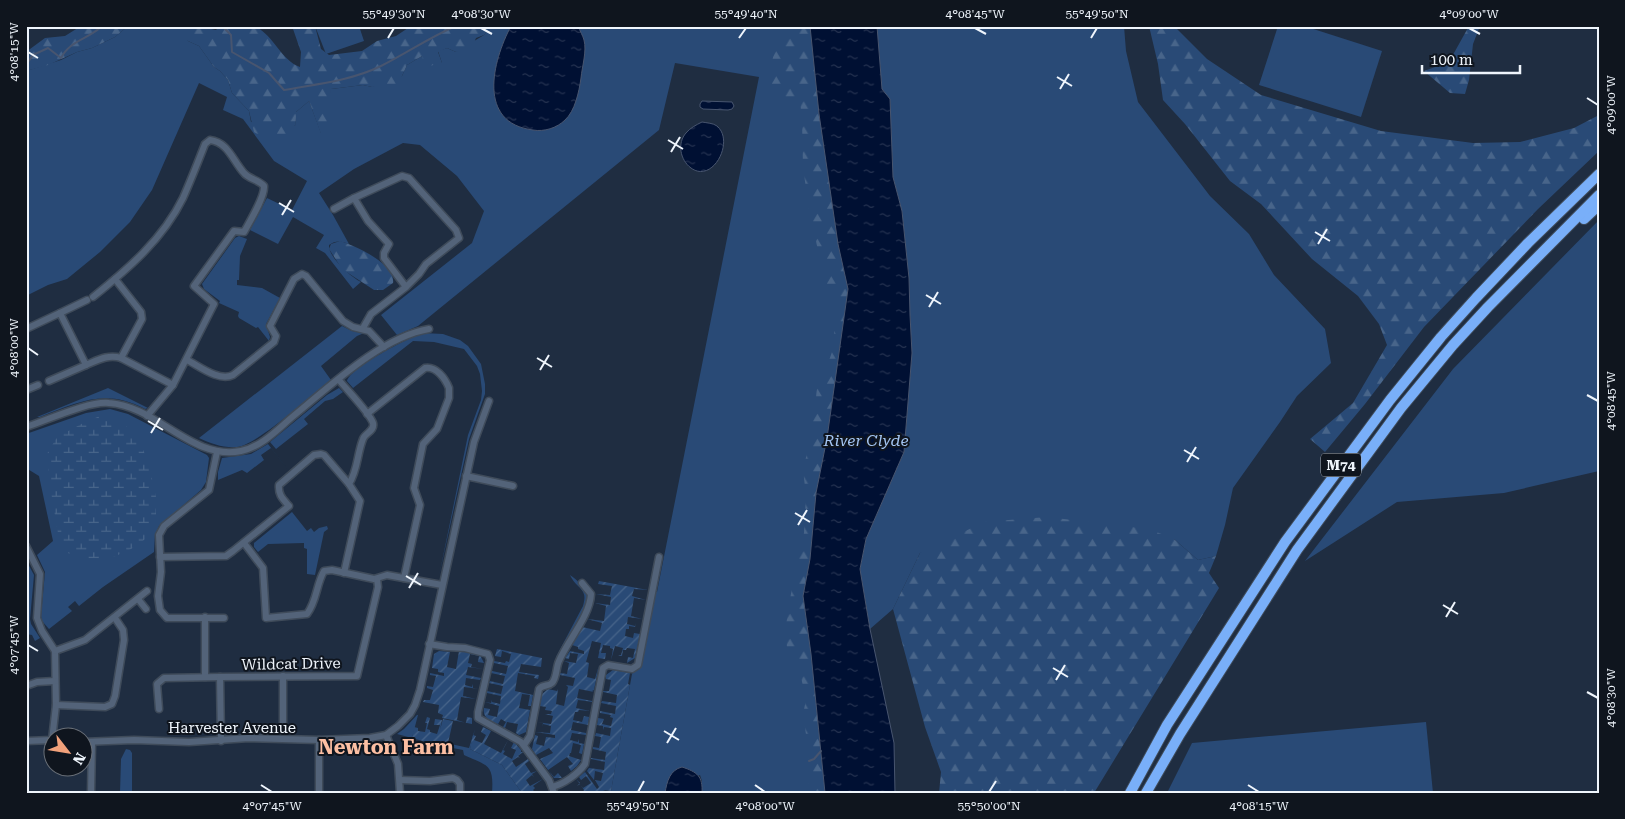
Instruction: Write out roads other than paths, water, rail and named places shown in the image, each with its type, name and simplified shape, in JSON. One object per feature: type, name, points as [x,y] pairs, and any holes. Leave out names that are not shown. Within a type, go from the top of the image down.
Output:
[{"type":"highway","name":"M74","points":[[1130,793],[1168,725],[1284,542],[1390,400],[1440,337],[1476,298],[1599,174]]},
{"type":"highway","name":"M74","points":[[1146,793],[1180,734],[1297,550],[1401,408],[1453,345],[1533,260],[1599,195]]},
{"type":"highway","points":[[1453,345],[1599,205]]},
{"type":"street","points":[[26,329],[90,298],[115,279],[146,250],[168,223],[183,198],[205,144],[210,140],[222,144],[244,174],[264,186],[265,190],[244,232],[234,231],[194,286],[214,304],[173,385],[147,416]]},
{"type":"street","points":[[334,209],[402,176],[410,178],[456,230],[459,238],[426,264],[406,287],[371,314],[363,328]]},
{"type":"street","points":[[354,198],[368,221],[389,244],[384,253],[384,258],[406,287]]},
{"type":"street","points":[[187,360],[220,377],[227,378],[233,375],[274,342],[276,336],[270,326],[294,279],[299,275],[306,276],[343,321],[353,327],[363,328],[373,334],[384,347]]},
{"type":"street","points":[[115,279],[141,312],[142,319],[121,358]]},
{"type":"street","points":[[60,313],[86,365]]},
{"type":"street","points":[[27,425],[101,403],[122,405],[216,452],[244,451],[258,444],[363,360],[407,334],[430,328]]},
{"type":"street","points":[[49,381],[108,356],[121,358],[173,385]]},
{"type":"street","points":[[367,414],[425,368],[436,370],[450,388],[449,398],[437,430],[423,444],[414,488],[420,505],[404,578]]},
{"type":"street","points":[[339,380],[367,414],[373,428],[364,438],[354,477],[349,484]]},
{"type":"street","points":[[26,390],[38,385]]},
{"type":"street","points":[[400,793],[398,764],[386,735],[404,720],[415,705],[474,442],[489,401]]},
{"type":"street","points":[[216,452],[209,490],[164,526],[159,534],[161,572],[158,596],[160,610],[167,618],[224,618]]},
{"type":"street","points":[[160,557],[226,556],[289,506],[280,496],[279,485],[314,455],[321,454],[324,455],[349,484],[360,501],[344,573]]},
{"type":"street","points":[[466,476],[513,486]]},
{"type":"street","points":[[244,543],[262,568],[266,618],[307,614],[313,606],[319,580],[324,571],[332,570],[377,579],[387,575],[442,585]]},
{"type":"street","points":[[26,546],[40,574],[37,618],[42,631],[55,651],[56,705],[54,726]]},
{"type":"street","points":[[430,644],[448,648],[465,648],[488,654],[490,660],[478,718],[480,721],[518,739],[549,780],[553,790],[582,769],[585,764],[603,668],[608,665],[632,669],[638,665],[659,557]]},
{"type":"street","name":"Wildcat Drive","points":[[220,741],[220,677],[357,676],[378,587],[377,579]]},
{"type":"street","points":[[524,745],[530,736],[539,688],[554,681],[559,660],[589,605],[591,594],[582,583]]},
{"type":"street","points":[[55,651],[85,640],[147,591]]},
{"type":"street","points":[[138,599],[146,609]]},
{"type":"street","points":[[56,705],[105,707],[112,704],[124,640],[123,630],[115,618]]},
{"type":"street","points":[[205,618],[205,677]]},
{"type":"street","points":[[283,676],[283,729]]},
{"type":"street","points":[[159,709],[158,684],[164,678],[220,677]]},
{"type":"street","points":[[26,686],[37,682],[55,681]]},
{"type":"street","name":"Harvester Avenue","points":[[92,742],[134,740],[189,742],[249,738],[319,740],[370,738],[386,735]]},
{"type":"street","points":[[26,741],[42,740]]},
{"type":"street","points":[[318,793],[319,740]]},
{"type":"street","points":[[91,776],[91,793]]},
{"type":"street","points":[[400,780],[430,781],[453,778],[460,784],[460,793]]},
{"type":"water","points":[[511,26],[578,26],[583,37],[585,54],[576,101],[568,116],[562,123],[554,127],[546,130],[533,130],[515,125],[503,116],[496,104],[494,89],[495,73],[504,41]]},
{"type":"water","name":"River Clyde","points":[[810,26],[877,26],[882,89],[890,99],[893,177],[902,211],[909,278],[912,353],[904,452],[866,539],[860,569],[870,629],[894,743],[895,793],[825,793],[811,654],[803,596],[810,559],[816,493],[827,438],[848,289],[838,244],[819,114]]},
{"type":"water","points":[[702,101],[732,102],[734,106],[728,110],[703,109],[700,107]]},
{"type":"water","points":[[702,122],[717,126],[722,133],[724,141],[719,159],[714,166],[707,170],[699,171],[691,168],[684,161],[681,142],[691,128]]},
{"type":"water","points":[[682,767],[698,776],[701,782],[702,793],[665,793],[672,773]]},
{"type":"waterway","points":[[26,65],[33,55],[48,48],[61,58],[74,43],[102,26]]},
{"type":"waterway","points":[[222,26],[231,35],[232,52],[269,73],[284,90],[333,81],[369,71],[456,26]]},
{"type":"waterway","points":[[809,761],[814,759],[821,751]]},
{"type":"district","name":"Newton Farm","points":[[386,747]]}]
